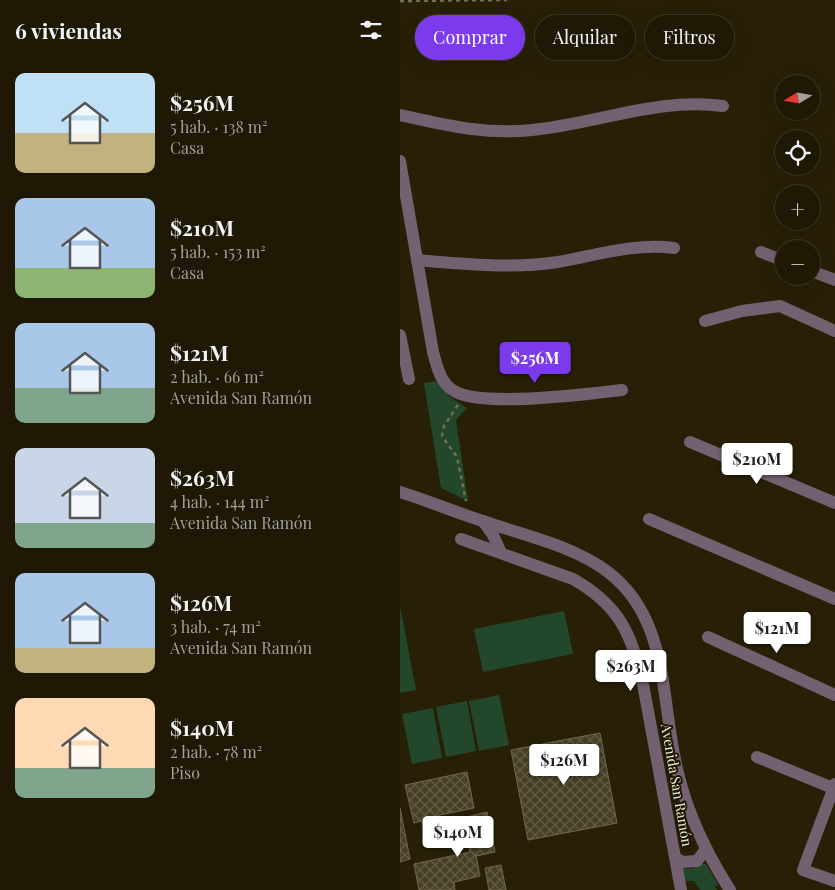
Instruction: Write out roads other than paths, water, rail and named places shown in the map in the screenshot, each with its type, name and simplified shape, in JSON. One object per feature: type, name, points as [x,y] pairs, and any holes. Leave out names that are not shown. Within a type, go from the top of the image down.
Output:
[{"type":"street","points":[[400,115],[457,128],[512,132],[554,127],[679,104],[723,106]]},
{"type":"street","points":[[400,160],[436,365],[448,386],[465,396],[514,399],[561,397],[622,390]]},
{"type":"street","points":[[417,260],[467,264],[522,264],[556,262],[634,246],[674,248]]},
{"type":"street","points":[[760,252],[775,258]]},
{"type":"street","points":[[820,274],[835,280]]},
{"type":"street","points":[[705,321],[742,310],[780,306],[835,331]]},
{"type":"street","points":[[400,335],[409,379]]},
{"type":"street","points":[[690,442],[835,503]]},
{"type":"street","name":"Avenida San Ramón","points":[[400,492],[586,558],[620,582],[640,606],[654,637],[678,774],[706,849],[730,890]]},
{"type":"street","points":[[649,519],[835,598]]},
{"type":"street","points":[[483,521],[493,535],[501,553]]},
{"type":"street","name":"Avenida San Ramón","points":[[461,539],[566,576],[586,587],[610,606],[627,630],[643,684],[681,890]]},
{"type":"street","points":[[708,638],[835,695]]},
{"type":"street","points":[[757,757],[834,787],[803,870],[835,881]]},
{"type":"street","points":[[676,858],[690,863],[697,861],[706,849]]}]
